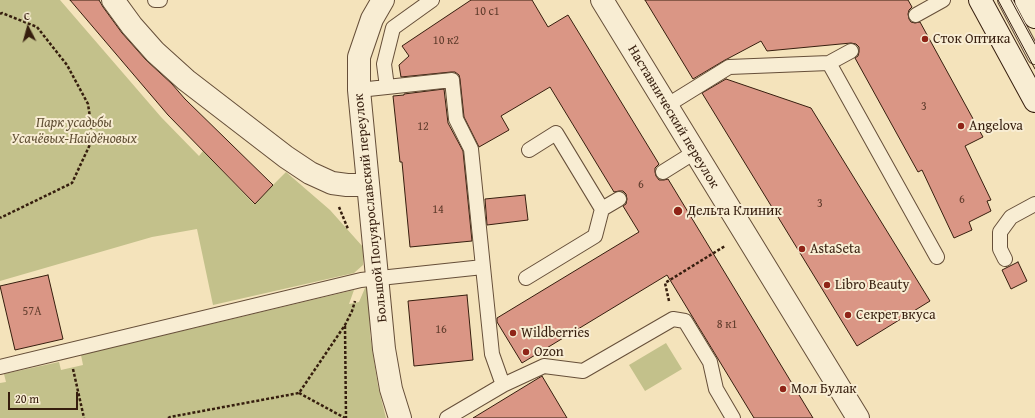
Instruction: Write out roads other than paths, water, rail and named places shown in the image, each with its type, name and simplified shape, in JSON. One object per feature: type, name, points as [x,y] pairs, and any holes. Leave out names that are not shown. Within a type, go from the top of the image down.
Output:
[{"type":"street","points":[[113,0],[154,52],[186,80],[286,157],[310,173],[332,183],[367,185]]},
{"type":"street","name":"Большой Полуярославский переулок","points":[[383,0],[372,19],[359,57],[359,90],[367,185],[369,279],[391,388],[400,418]]},
{"type":"street","name":"Наставнический переулок","points":[[602,0],[858,418]]},
{"type":"street","points":[[980,0],[1035,101]]},
{"type":"lane","points":[[155,0],[160,0]]},
{"type":"lane","points":[[386,87],[384,64],[393,28],[432,0]]},
{"type":"lane","points":[[916,15],[943,0]]},
{"type":"lane","points":[[1005,0],[1035,57]]},
{"type":"lane","points":[[666,106],[729,67],[829,63],[851,51]]},
{"type":"lane","points":[[829,63],[937,257]]},
{"type":"lane","points":[[359,90],[452,80],[456,119],[471,149],[492,354],[504,385]]},
{"type":"lane","points":[[529,150],[556,133],[602,209]]},
{"type":"lane","points":[[663,172],[695,152]]},
{"type":"lane","points":[[526,278],[595,236],[602,209],[619,199]]},
{"type":"lane","points":[[1005,258],[1000,249],[1000,232],[1011,217],[1035,204]]},
{"type":"lane","points":[[0,367],[369,279],[483,267]]},
{"type":"lane","points":[[447,418],[504,385],[544,366],[583,371],[673,319],[685,321],[710,362],[716,389],[734,418]]},
{"type":"tram line","points":[[998,0],[1035,69]]},
{"type":"tram line","points":[[1011,0],[1035,44]]},
{"type":"place","name":"Сток Оптика","points":[[925,39]]},
{"type":"place","name":"Angelova","points":[[961,126]]},
{"type":"place","name":"Дельта Клиник","points":[[678,211]]},
{"type":"place","name":"AstaSeta","points":[[802,249]]},
{"type":"place","name":"Libro Beauty","points":[[827,285]]},
{"type":"place","name":"Секрет вкуса","points":[[848,315]]},
{"type":"place","name":"Wildberries","points":[[513,333]]},
{"type":"place","name":"Ozon","points":[[526,352]]},
{"type":"place","name":"Мол Булак","points":[[783,389]]},
{"type":"park label","name":"Парк усадьбы Усачёвых-Найдёновых","points":[[74,132]]}]
